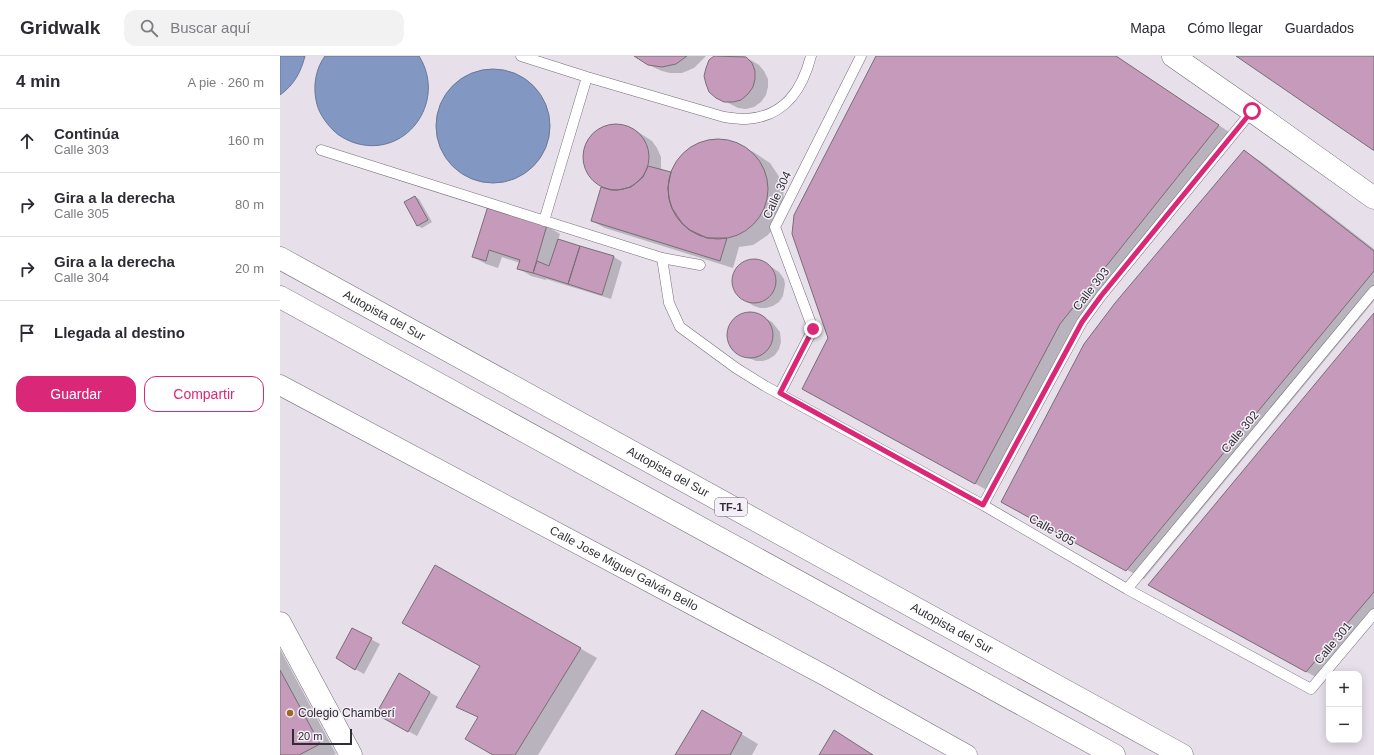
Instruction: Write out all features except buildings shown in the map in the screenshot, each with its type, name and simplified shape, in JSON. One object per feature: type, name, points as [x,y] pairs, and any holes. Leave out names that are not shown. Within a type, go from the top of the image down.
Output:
[{"type":"main road","points":[[1172,56],[1374,198]]},
{"type":"main road","name":"Autopista del Sur","points":[[280,258],[1182,755]]},
{"type":"main road","name":"TF-1","points":[[280,297],[1114,755]]},
{"type":"main road","points":[[280,623],[351,755]]},
{"type":"street","name":"Calle Jose Miguel Galván Bello","points":[[280,385],[810,667],[967,755]]},
{"type":"lane","points":[[521,56],[724,117],[744,119],[760,117],[776,111],[789,101],[800,85],[811,56]]},
{"type":"lane","name":"Calle 304","points":[[780,393],[813,329],[775,227],[860,56]]},
{"type":"lane","points":[[544,221],[588,77]]},
{"type":"lane","name":"Calle 303","points":[[983,505],[1082,322],[1101,296],[1252,111]]},
{"type":"lane","points":[[321,150],[662,258],[700,265]]},
{"type":"lane","name":"Calle 305","points":[[662,258],[670,303],[680,327],[736,368],[765,386],[983,505],[1127,589],[1312,689]]},
{"type":"lane","name":"Calle 302","points":[[1127,589],[1374,291]]},
{"type":"lane","name":"Calle 301","points":[[1312,689],[1374,614]]},
{"type":"water","points":[[280,56],[305,56],[296,78],[280,95]]},
{"type":"water","points":[[325,56],[419,56],[427,74],[428,92],[425,108],[416,123],[404,135],[389,143],[371,146],[352,142],[338,134],[322,117],[316,100],[315,88],[317,71]]},
{"type":"water","points":[[493,69],[515,73],[533,86],[546,104],[550,126],[546,148],[533,166],[515,179],[493,183],[471,179],[453,166],[440,148],[436,126],[440,104],[453,86],[471,73]]},
{"type":"place","name":"Colegio Chamberí","points":[[290,713]]},
{"type":"route","points":[[813,329],[780,393],[983,505],[1082,322],[1101,296],[1252,111]]}]
